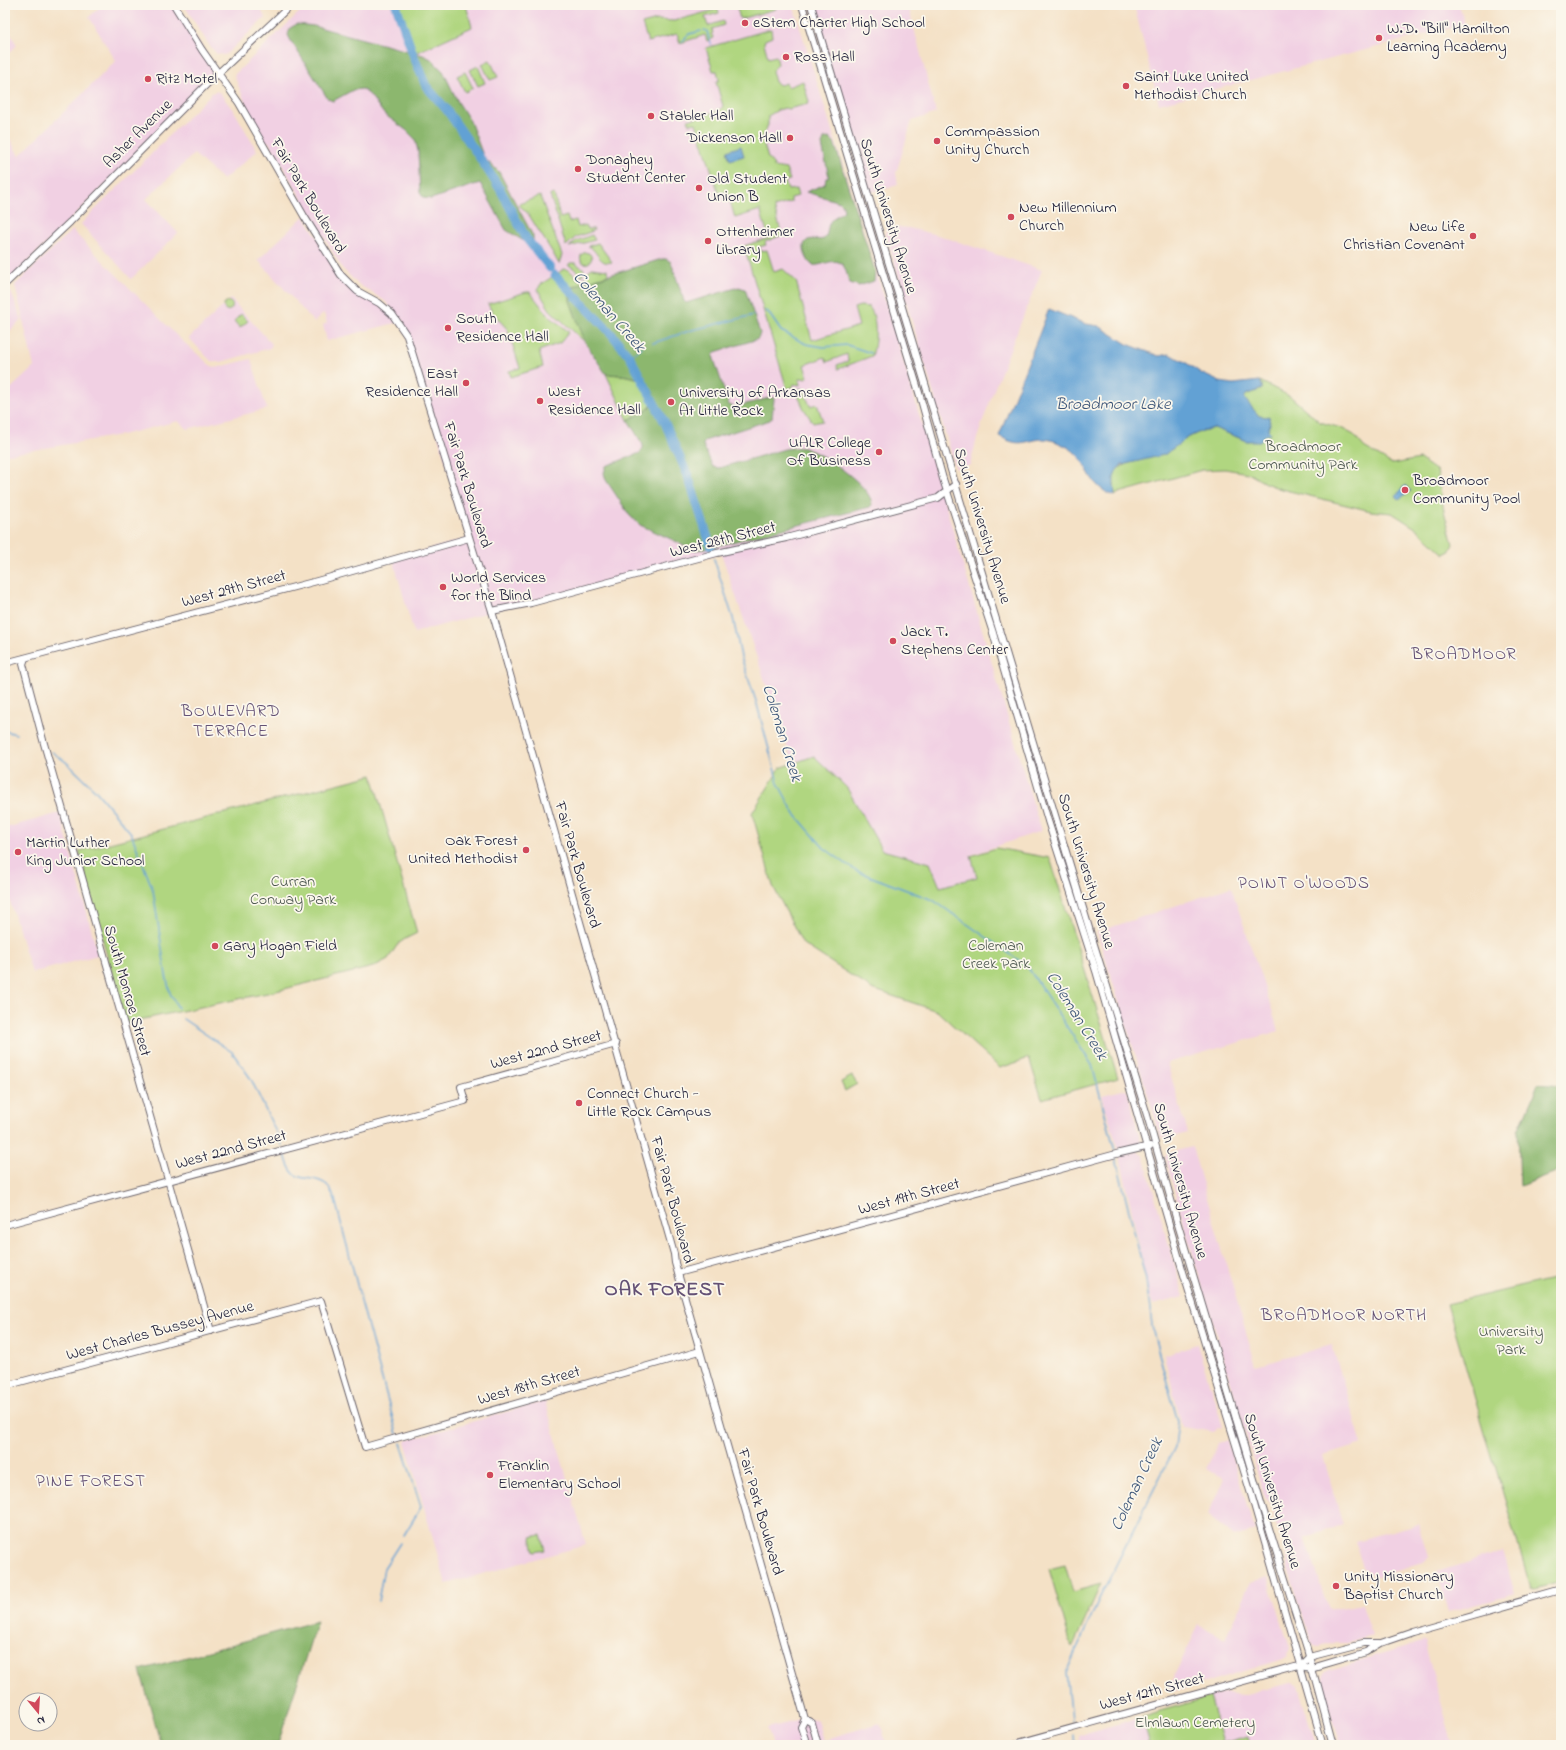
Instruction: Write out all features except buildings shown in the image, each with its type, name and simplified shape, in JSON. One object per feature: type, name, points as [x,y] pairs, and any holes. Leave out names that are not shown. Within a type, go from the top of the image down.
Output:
[{"type":"street","name":"Fair Park Boulevard","points":[[174,5],[202,50],[239,103],[304,216],[341,275],[357,291],[379,303],[392,314],[405,330],[492,611],[549,815],[616,1044],[678,1273],[805,1719],[801,1727],[807,1745]]},
{"type":"street","name":"Asher Avenue","points":[[5,284],[70,222],[218,73],[291,5]]},
{"type":"street","name":"South University Avenue","points":[[802,5],[924,409],[946,490],[1000,654],[1048,821],[1098,978],[1180,1262],[1251,1494],[1323,1745]]},
{"type":"street","name":"South University Avenue","points":[[811,5],[956,484],[1011,672],[1156,1146],[1172,1206],[1309,1657],[1333,1745]]},
{"type":"street","name":"West 28th Street","points":[[492,611],[531,603],[709,555],[786,538],[938,498],[946,490],[956,484]]},
{"type":"street","name":"West 29th Street","points":[[5,663],[317,581],[469,538]]},
{"type":"street","name":"South Monroe Street","points":[[25,658],[23,664],[45,748],[211,1331]]},
{"type":"street","name":"West 22nd Street","points":[[5,1225],[465,1101],[461,1087],[616,1044]]},
{"type":"street","name":"West 19th Street","points":[[678,1273],[1120,1153],[1156,1146]]},
{"type":"street","name":"West Charles Bussey Avenue","points":[[5,1386],[321,1301],[365,1447]]},
{"type":"street","name":"West 18th Street","points":[[365,1447],[700,1351]]},
{"type":"street","name":"West 12th Street","points":[[1011,1745],[1300,1666],[1312,1668],[1366,1652],[1381,1643],[1459,1618],[1561,1590]]},
{"type":"street","name":"West 12th Street","points":[[1300,1666],[1309,1657],[1362,1643],[1381,1643]]},
{"type":"street","name":"Fair Park Boulevard","points":[[805,1719],[812,1723],[818,1745]]},
{"type":"shaded area","points":[[102,5],[176,5],[218,73],[5,284],[5,130],[19,156],[116,61],[89,17]]},
{"type":"shaded area","points":[[184,5],[220,5],[223,8],[228,5],[259,5],[265,18],[225,55],[217,54],[209,45]]},
{"type":"shaded area","name":"University of Arkansas At Little Rock","points":[[307,5],[393,5],[406,42],[401,5],[793,5],[894,329],[1041,831],[971,855],[977,877],[940,887],[930,863],[882,850],[847,788],[814,756],[793,763],[721,553],[492,611],[414,633],[393,559],[469,538],[403,321],[385,301],[358,284],[342,268],[268,141],[263,145],[234,75]]},
{"type":"shaded area","points":[[811,5],[908,5],[936,113],[912,121],[896,173],[898,185],[868,193]]},
{"type":"shaded area","points":[[1134,5],[1459,5],[1465,24],[1159,104]]},
{"type":"shaded area","points":[[5,25],[17,45],[5,57]]},
{"type":"shaded area","points":[[216,91],[220,93],[236,114],[257,151],[223,180],[194,154],[146,199],[178,233],[131,279],[81,224],[212,93]]},
{"type":"shaded area","points":[[304,216],[341,275],[357,291],[379,303],[399,322],[327,341],[323,325],[327,323],[324,313],[314,322],[258,260]]},
{"type":"shaded area","points":[[886,228],[909,228],[941,236],[1042,270],[993,392],[977,438],[970,465],[956,469],[886,234]]},
{"type":"shaded area","points":[[72,230],[179,338],[210,365],[216,368],[251,359],[267,409],[187,429],[178,421],[126,434],[5,455],[5,394],[34,367],[15,285]]},
{"type":"shaded area","points":[[7,292],[11,292],[22,320],[5,335],[5,294]]},
{"type":"shaded area","points":[[231,299],[272,344],[270,348],[221,362],[211,361],[189,338]]},
{"type":"shaded area","points":[[60,813],[98,955],[32,973],[5,885],[5,828]]},
{"type":"shaded area","points":[[1231,887],[1279,1031],[1167,1063],[1188,1133],[1167,1138],[1161,1137],[1097,932]]},
{"type":"shaded area","points":[[1127,1089],[1141,1143],[1118,1149],[1102,1095]]},
{"type":"shaded area","points":[[1192,1147],[1256,1366],[1332,1345],[1362,1444],[1323,1456],[1343,1525],[1305,1537],[1329,1610],[1362,1604],[1372,1635],[1350,1642],[1337,1642],[1319,1647],[1314,1646],[1311,1642],[1287,1565],[1288,1561],[1272,1506],[1265,1498],[1188,1239],[1165,1156],[1168,1153]]},
{"type":"shaded area","points":[[1138,1151],[1143,1155],[1184,1297],[1152,1305],[1120,1156]]},
{"type":"shaded area","points":[[1197,1344],[1223,1427],[1218,1428],[1214,1432],[1182,1427],[1164,1355]]},
{"type":"shaded area","name":"Franklin Elementary School","points":[[545,1401],[586,1545],[446,1584],[405,1441]]},
{"type":"shaded area","points":[[1227,1441],[1255,1531],[1234,1537],[1208,1515],[1224,1478],[1206,1469],[1218,1444]]},
{"type":"shaded area","points":[[1418,1524],[1428,1557],[1426,1561],[1379,1575],[1373,1574],[1364,1568],[1355,1541]]},
{"type":"shaded area","points":[[1503,1551],[1515,1594],[1449,1612],[1437,1572]]},
{"type":"shaded area","points":[[1268,1578],[1290,1648],[1286,1658],[1174,1692],[1168,1688],[1199,1625],[1225,1639],[1250,1583]]},
{"type":"shaded area","points":[[1424,1641],[1453,1745],[1341,1745],[1322,1682],[1324,1674],[1329,1670]]},
{"type":"shaded area","points":[[1290,1683],[1298,1686],[1316,1745],[1250,1745],[1247,1736],[1223,1743],[1210,1697],[1225,1693],[1242,1695]]},
{"type":"shaded area","points":[[1142,1717],[1150,1745],[1080,1745],[1079,1735]]},
{"type":"shaded area","points":[[805,1719],[817,1720],[823,1740],[880,1723],[887,1745],[773,1745],[767,1728]]},
{"type":"green space","points":[[393,5],[466,5],[472,27],[411,55]]},
{"type":"green space","points":[[736,5],[775,5],[776,9],[740,19]]},
{"type":"green space","points":[[718,9],[719,13],[705,17],[708,26],[723,21],[724,25],[712,29],[713,33],[711,34],[714,38],[707,41],[705,35],[680,43],[677,34],[648,42],[642,24],[657,20],[674,21]]},
{"type":"green space","points":[[297,24],[314,26],[423,55],[431,59],[443,71],[458,102],[470,121],[484,158],[499,172],[533,236],[533,242],[527,243],[506,230],[480,183],[431,199],[424,198],[420,193],[418,151],[415,139],[406,130],[384,114],[370,95],[362,89],[353,90],[333,101],[328,99],[288,35],[290,28]]},
{"type":"green space","points":[[771,29],[772,37],[765,40],[764,43],[768,58],[776,56],[778,64],[772,71],[775,82],[780,85],[786,83],[788,87],[803,81],[809,102],[808,104],[778,110],[768,116],[768,125],[762,138],[768,158],[774,167],[786,169],[790,180],[785,181],[788,190],[796,189],[798,196],[791,198],[791,202],[774,207],[782,235],[765,242],[766,245],[759,247],[760,251],[767,250],[774,272],[783,269],[796,281],[812,340],[859,326],[854,308],[860,306],[869,307],[872,311],[875,324],[872,356],[838,369],[837,365],[848,361],[847,354],[827,362],[825,357],[804,365],[808,377],[805,379],[799,379],[800,385],[794,384],[792,387],[787,389],[744,246],[769,238],[760,210],[735,218],[727,191],[719,194],[696,123],[689,124],[688,120],[720,110],[723,106],[716,82],[719,80],[717,71],[713,71],[706,48]]},
{"type":"green space","points":[[490,60],[498,77],[490,80],[482,64]]},
{"type":"green space","points":[[478,66],[485,83],[478,86],[470,70]]},
{"type":"green space","points":[[465,72],[473,88],[465,92],[457,76]]},
{"type":"green space","points":[[829,138],[834,142],[875,271],[874,281],[859,286],[850,283],[844,267],[840,262],[836,261],[820,265],[812,265],[808,260],[804,249],[805,242],[810,239],[824,239],[830,222],[844,211],[843,205],[840,202],[806,192],[825,184],[826,178],[829,177],[822,145],[824,139]]},
{"type":"green space","points":[[554,194],[560,218],[567,216],[569,222],[576,220],[578,227],[586,225],[588,229],[594,229],[593,231],[576,237],[566,246],[550,195]]},
{"type":"green space","points":[[540,196],[562,255],[559,264],[529,215],[519,204]]},
{"type":"green space","points":[[592,235],[595,240],[569,247],[576,241]]},
{"type":"green space","points":[[598,243],[612,262],[608,263],[601,260],[588,246]]},
{"type":"green space","points":[[586,252],[590,254],[592,258],[590,262],[586,264],[582,262],[580,258],[582,254]]},
{"type":"green space","points":[[666,259],[671,262],[686,303],[739,287],[745,289],[760,333],[758,339],[715,352],[713,356],[729,405],[735,407],[773,397],[772,418],[770,420],[704,441],[703,445],[713,467],[719,468],[785,449],[804,448],[815,452],[846,472],[864,489],[870,497],[872,505],[870,507],[705,549],[695,550],[640,525],[630,516],[606,480],[604,473],[606,466],[640,453],[643,449],[643,445],[628,420],[641,414],[653,404],[653,393],[650,387],[639,379],[606,374],[585,342],[570,301],[570,294],[572,289],[583,283]]},
{"type":"green space","points":[[570,263],[575,263],[584,269],[582,276],[568,265]]},
{"type":"green space","points":[[592,268],[607,270],[608,275],[586,282],[586,273]]},
{"type":"green space","points":[[564,269],[569,270],[583,283],[573,287],[585,342],[550,310],[538,290],[540,285]]},
{"type":"green space","points":[[530,292],[548,315],[569,332],[560,343],[539,351],[543,367],[511,377],[509,371],[520,368],[508,330],[492,312],[488,304]]},
{"type":"green space","points":[[228,301],[233,306],[228,311],[223,306]]},
{"type":"green space","points":[[241,314],[248,321],[240,328],[234,321]]},
{"type":"green space","points":[[606,374],[633,377],[645,383],[650,387],[653,393],[654,400],[652,405],[644,412],[628,420]]},
{"type":"green space","name":"Broadmoor Community Park","points":[[1260,381],[1291,397],[1320,422],[1341,428],[1354,435],[1364,447],[1392,464],[1420,459],[1437,471],[1444,511],[1453,544],[1449,552],[1444,554],[1417,529],[1392,513],[1371,511],[1281,489],[1265,483],[1248,473],[1225,469],[1202,470],[1119,493],[1115,496],[1113,474],[1117,469],[1141,457],[1164,455],[1187,438],[1202,431],[1215,428],[1247,441],[1268,431],[1259,416],[1244,399],[1245,395],[1262,389]]},
{"type":"green space","points":[[803,388],[810,406],[817,404],[823,421],[813,423],[803,407],[797,393],[799,389]]},
{"type":"green space","name":"Coleman Creek Park","points":[[814,756],[847,788],[882,850],[930,863],[940,887],[977,877],[971,856],[996,848],[1050,858],[1118,1078],[1042,1099],[1029,1058],[1000,1068],[937,1011],[872,989],[803,944],[773,886],[752,813],[780,768]]},
{"type":"green space","name":"Curran Conway Park","points":[[372,775],[417,933],[398,944],[388,959],[373,967],[272,992],[125,1023],[79,851]]},
{"type":"green space","points":[[852,1076],[857,1084],[845,1091],[841,1082]]},
{"type":"green space","points":[[1538,1084],[1561,1086],[1561,1170],[1520,1186],[1518,1131]]},
{"type":"green space","name":"University Park","points":[[1561,1277],[1561,1582],[1534,1589],[1531,1588],[1447,1304]]},
{"type":"green space","points":[[541,1535],[545,1550],[534,1552],[531,1537]]},
{"type":"green space","points":[[1065,1565],[1073,1592],[1101,1584],[1072,1648],[1049,1569]]},
{"type":"green space","points":[[317,1621],[278,1744],[161,1745],[140,1670]]},
{"type":"green space","name":"Elmlawn Cemetery","points":[[1210,1697],[1223,1743],[1248,1736],[1250,1745],[1150,1745],[1142,1716]]},
{"type":"water","points":[[741,146],[744,156],[730,160],[727,151]]},
{"type":"water","name":"Broadmoor Lake","points":[[1049,309],[1086,324],[1099,326],[1127,344],[1159,356],[1169,354],[1185,362],[1201,373],[1220,382],[1233,384],[1260,381],[1262,389],[1246,395],[1244,398],[1259,416],[1269,417],[1270,424],[1268,430],[1271,433],[1270,435],[1266,434],[1260,441],[1247,441],[1214,428],[1202,431],[1187,438],[1164,455],[1122,465],[1118,468],[1115,475],[1115,496],[1105,492],[1098,486],[1081,460],[1069,448],[1046,439],[1017,443],[999,436]]},
{"type":"water","points":[[1405,485],[1411,491],[1399,499],[1396,496]]},
{"type":"waterway","name":"Coleman Creek","points":[[396,5],[426,86],[446,109],[478,155],[500,189],[526,238],[550,268]]},
{"type":"waterway","points":[[704,30],[707,31],[709,39]]},
{"type":"waterway","points":[[682,41],[689,34],[701,31]]},
{"type":"waterway","points":[[710,40],[711,44]]},
{"type":"waterway","name":"Coleman Creek","points":[[555,275],[610,332],[630,357],[665,423],[688,476],[711,547]]},
{"type":"waterway","points":[[765,311],[768,312],[781,331],[806,344],[823,347],[847,345],[871,353]]},
{"type":"waterway","points":[[653,343],[692,330],[754,315]]},
{"type":"waterway","points":[[630,357],[642,347]]},
{"type":"waterway","name":"Coleman Creek","points":[[714,559],[733,618],[741,657],[756,701],[778,783],[794,813],[824,848],[856,871],[933,900],[1027,966],[1092,1065],[1115,1151]]},
{"type":"waterway","points":[[5,731],[16,734]]},
{"type":"waterway","points":[[52,752],[66,762],[96,791],[131,833],[153,890],[166,975],[170,993],[178,1008]]},
{"type":"waterway","points":[[183,1019],[232,1052],[251,1079],[282,1145]]},
{"type":"waterway","points":[[285,1154],[288,1165],[297,1176],[321,1181],[327,1185],[334,1196],[359,1292]]},
{"type":"waterway","name":"Coleman Creek","points":[[1071,1721],[1066,1673],[1099,1599],[1175,1447],[1178,1422],[1153,1332],[1146,1280],[1116,1158]]},
{"type":"waterway","points":[[359,1294],[397,1434]]},
{"type":"waterway","points":[[401,1443],[421,1507],[404,1535]]},
{"type":"waterway","points":[[378,1601],[384,1568],[400,1543]]},
{"type":"waterway","name":"Coleman Creek","points":[[1074,1735],[1075,1745]]},
{"type":"place","name":"eStem Charter High School","points":[[745,23]]},
{"type":"place","name":"W.D. \"Bill\" Hamilton Learning Academy","points":[[1379,38]]},
{"type":"place","name":"Ross Hall","points":[[786,57]]},
{"type":"place","name":"Ritz Motel","points":[[148,79]]},
{"type":"place","name":"Saint Luke United Methodist Church","points":[[1126,86]]},
{"type":"place","name":"Stabler Hall","points":[[651,116]]},
{"type":"place","name":"Dickenson Hall","points":[[790,138]]},
{"type":"place","name":"Commpassion Unity Church","points":[[937,141]]},
{"type":"place","name":"Donaghey Student Center","points":[[578,169]]},
{"type":"place","name":"Old Student Union B","points":[[699,188]]},
{"type":"place","name":"New Millennium Church","points":[[1011,217]]},
{"type":"place","name":"New Life Christian Covenant","points":[[1473,236]]},
{"type":"place","name":"Ottenheimer Library","points":[[708,241]]},
{"type":"place","name":"South Residence Hall","points":[[448,328]]},
{"type":"place","name":"East Residence Hall","points":[[466,383]]},
{"type":"place","name":"West Residence Hall","points":[[540,401]]},
{"type":"place","name":"University of Arkansas At Little Rock","points":[[671,402]]},
{"type":"place","name":"UALR College Of Business","points":[[879,452]]},
{"type":"place","name":"Broadmoor Community Pool","points":[[1405,490]]},
{"type":"place","name":"World Services for the Blind","points":[[443,587]]},
{"type":"place","name":"Jack T. Stephens Center","points":[[893,641]]},
{"type":"place","name":"Oak Forest United Methodist","points":[[526,850]]},
{"type":"place","name":"Martin Luther King Junior School","points":[[18,852]]},
{"type":"place","name":"Gary Hogan Field","points":[[215,946]]},
{"type":"place","name":"Connect Church - Little Rock Campus","points":[[579,1103]]},
{"type":"place","name":"Franklin Elementary School","points":[[490,1475]]},
{"type":"place","name":"Unity Missionary Baptist Church","points":[[1336,1586]]},
{"type":"district","name":"BROADMOOR","points":[[1464,654]]},
{"type":"district","name":"BOULEVARD TERRACE","points":[[231,721]]},
{"type":"district","name":"POINT O'WOODS","points":[[1304,883]]},
{"type":"district","name":"OAK FOREST","points":[[665,1290]]},
{"type":"district","name":"BROADMOOR NORTH","points":[[1344,1315]]},
{"type":"district","name":"PINE FOREST","points":[[91,1481]]}]
